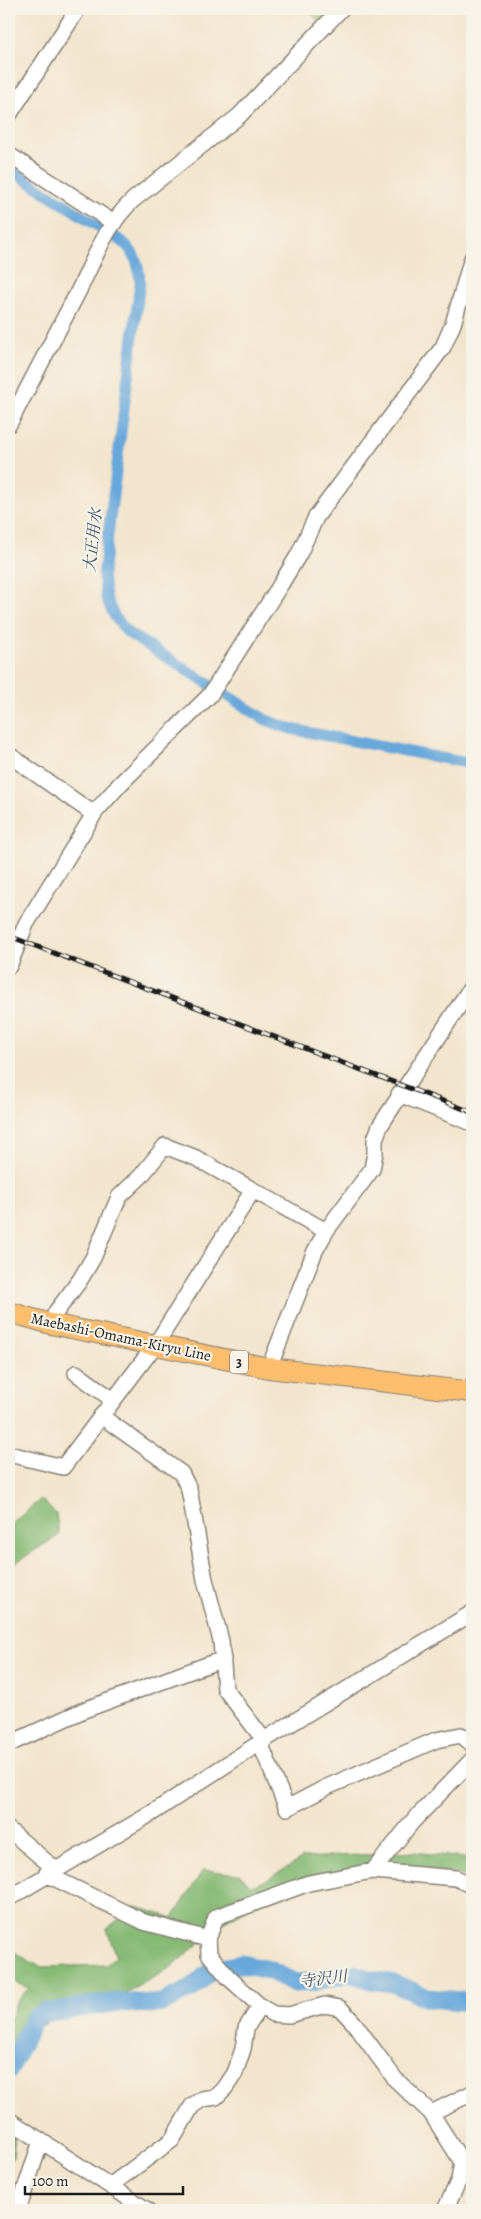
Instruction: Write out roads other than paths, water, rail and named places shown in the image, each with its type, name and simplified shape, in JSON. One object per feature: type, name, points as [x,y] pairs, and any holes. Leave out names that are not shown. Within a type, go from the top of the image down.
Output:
[{"type":"main road","name":"Maebashi-Omama-Kiryu Line","points":[[9,1312],[51,1324],[269,1368],[472,1392]]},
{"type":"street","points":[[9,115],[78,9]]},
{"type":"street","points":[[9,424],[79,290],[102,241],[113,224],[133,200],[240,116],[340,9]]},
{"type":"street","points":[[9,155],[113,224]]},
{"type":"street","points":[[9,966],[26,924],[96,811],[121,782],[210,695],[286,577],[316,517],[443,346],[453,324],[472,258]]},
{"type":"street","points":[[9,755],[88,810],[96,811]]},
{"type":"street","points":[[269,1368],[315,1250],[326,1231],[372,1169],[376,1133],[399,1094],[472,986]]},
{"type":"street","points":[[399,1094],[472,1123]]},
{"type":"street","points":[[51,1324],[56,1312],[80,1280],[93,1258],[120,1197],[141,1176],[165,1146],[196,1158],[326,1231]]},
{"type":"street","points":[[9,1454],[63,1467],[156,1344],[254,1190]]},
{"type":"street","points":[[76,1373],[113,1400]]},
{"type":"street","points":[[101,1416],[181,1474],[189,1489],[205,1580],[221,1640],[226,1689],[262,1741],[287,1808],[327,1788],[436,1740],[462,1735],[472,1744]]},
{"type":"street","points":[[9,1898],[152,1813],[262,1741],[472,1613]]},
{"type":"street","points":[[9,1744],[84,1710],[223,1659]]},
{"type":"street","points":[[373,1871],[412,1822],[472,1760]]},
{"type":"street","points":[[9,1830],[50,1872],[144,1922],[208,1939]]},
{"type":"street","points":[[445,2210],[459,2180],[462,2162],[431,2113],[395,2079],[340,2008],[325,2005],[289,2015],[273,2014],[260,2006],[228,1977],[209,1954],[208,1939],[216,1917],[309,1883],[373,1871],[456,1878],[472,1886]]},
{"type":"street","points":[[111,2185],[172,2140],[192,2106],[202,2099],[216,2097],[225,2088],[235,2073],[243,2050],[246,2028],[260,2006]]},
{"type":"street","points":[[431,2113],[472,2093]]},
{"type":"street","points":[[9,2120],[111,2185],[128,2206],[148,2210]]},
{"type":"street","points":[[18,2210],[41,2141]]},
{"type":"waterway","name":"大正用水","points":[[9,169],[123,242],[134,255],[138,265],[140,282],[103,575],[106,597],[115,617],[128,633],[266,720],[291,729],[472,764]]},
{"type":"waterway","name":"寺沢川","points":[[9,2070],[33,2020],[42,2013],[118,2002],[162,2003],[191,1989],[212,1970],[241,1964],[269,1970],[295,1983],[312,1982],[350,1973],[371,1980],[395,1984],[428,1998],[472,2002]]},
{"type":"railway","points":[[9,936],[472,1112]]}]
